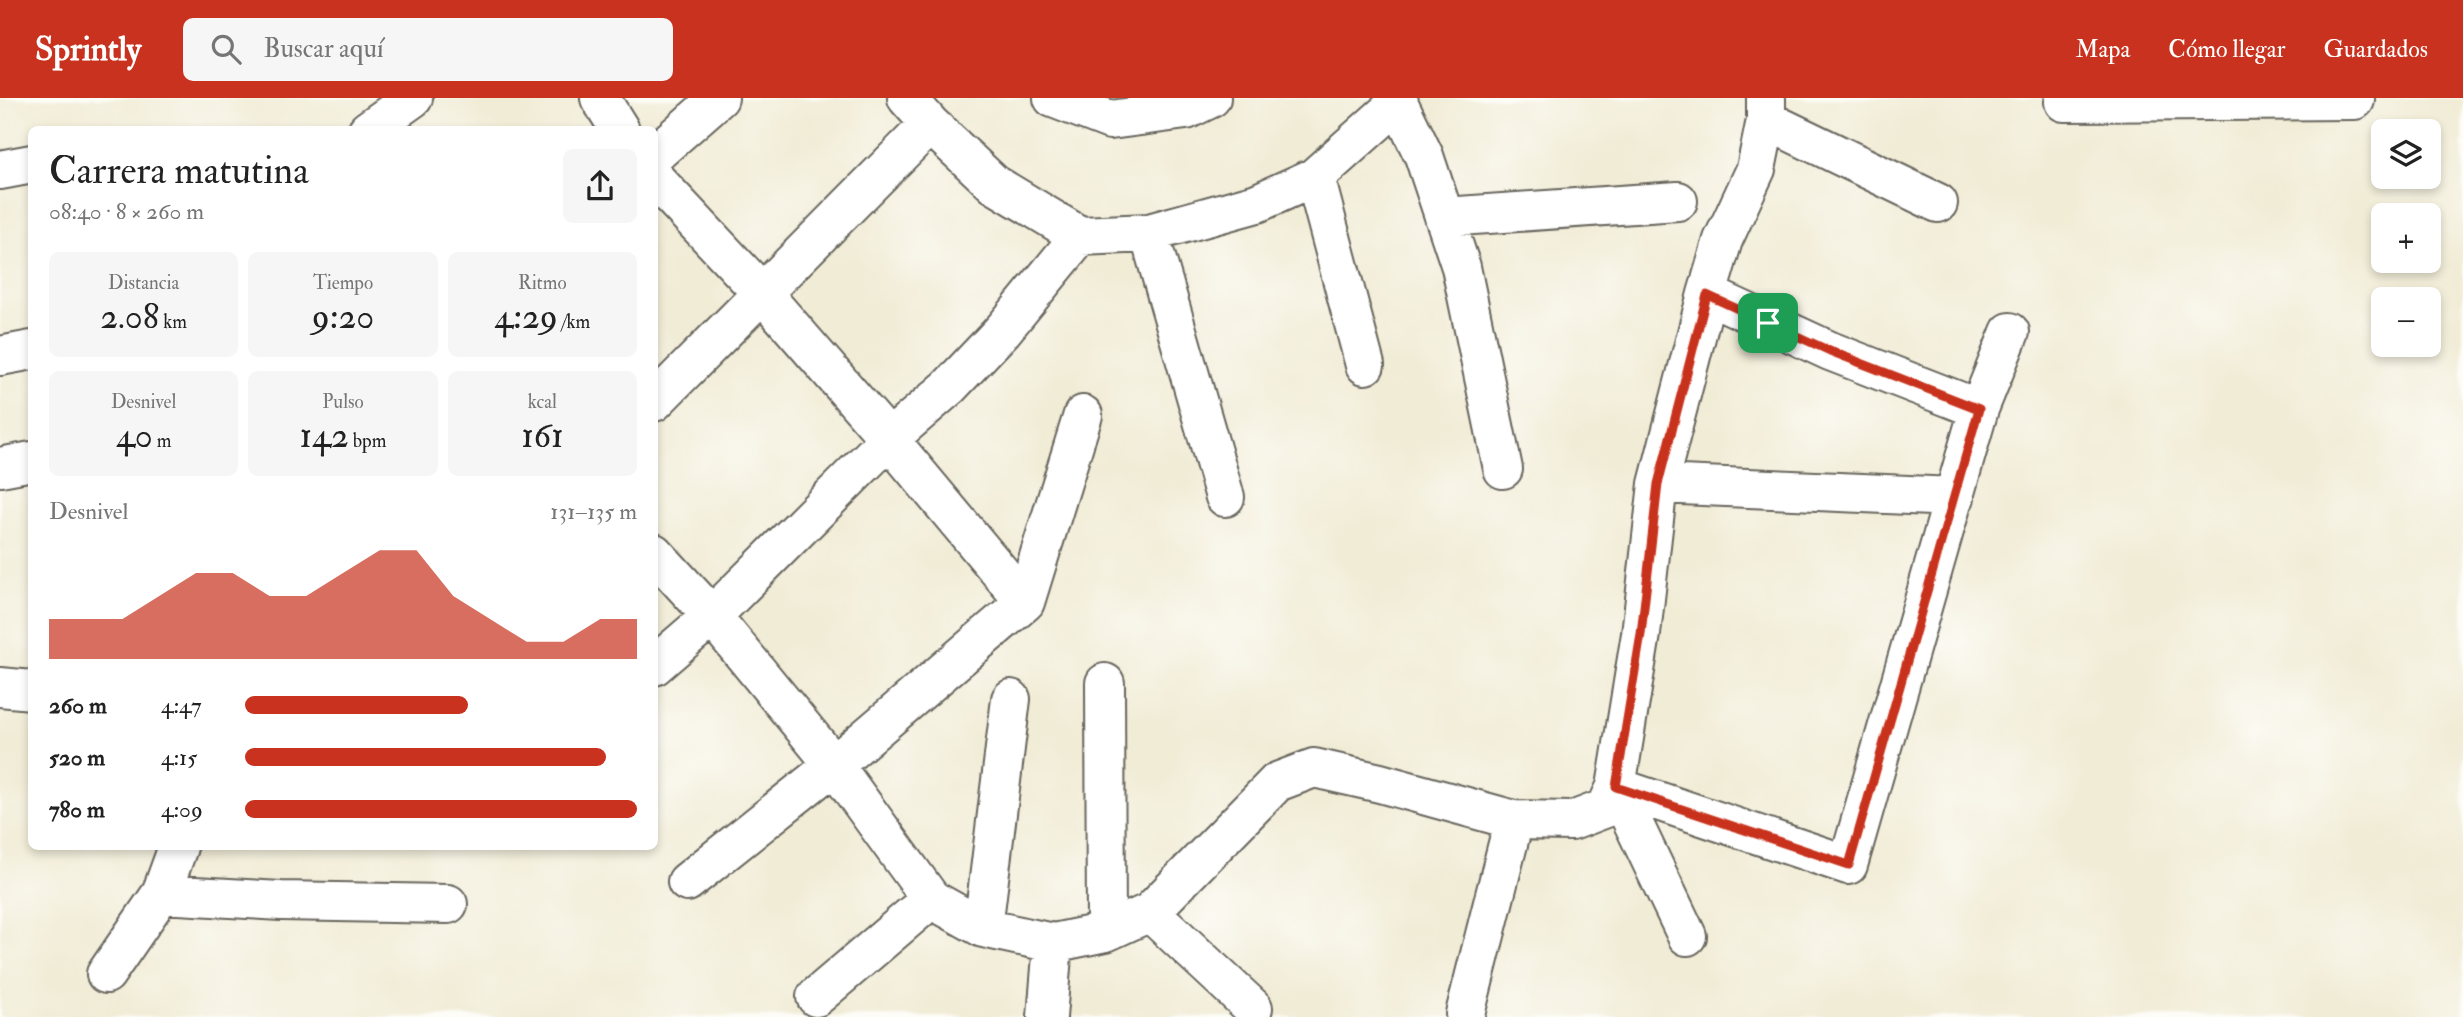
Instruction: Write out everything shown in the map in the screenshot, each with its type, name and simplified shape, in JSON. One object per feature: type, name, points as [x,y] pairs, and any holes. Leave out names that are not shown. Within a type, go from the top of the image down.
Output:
[{"type":"street","points":[[374,126],[413,98]]},
{"type":"street","points":[[600,98],[618,126]]},
{"type":"street","points":[[658,151],[719,98]]},
{"type":"street","points":[[1054,98],[1110,120],[1186,110],[1211,98]]},
{"type":"street","points":[[2066,98],[2064,102],[2355,98]]},
{"type":"street","points":[[658,398],[763,294],[918,111],[994,184],[1080,236],[1149,233],[1257,203],[1315,177],[1397,100],[1424,156],[1461,267],[1503,468]]},
{"type":"street","points":[[658,558],[712,616],[834,765],[932,899],[983,928],[1053,943],[1106,932],[1150,912],[1277,782],[1314,768],[1381,783],[1514,820],[1572,821],[1606,808],[1616,787],[1641,634],[1658,484],[1723,240],[1756,169],[1766,109],[1938,203]]},
{"type":"street","points":[[0,170],[28,165]]},
{"type":"street","points":[[1315,177],[1365,365]]},
{"type":"street","points":[[658,182],[763,294],[1025,602]]},
{"type":"street","points":[[1444,217],[1678,201]]},
{"type":"street","points":[[1149,233],[1225,497]]},
{"type":"street","points":[[658,663],[712,616],[889,439],[949,387],[994,340],[1080,236]]},
{"type":"street","points":[[1707,295],[1830,351],[1979,409]]},
{"type":"street","points":[[1616,787],[1849,865],[1979,409],[2010,332]]},
{"type":"street","points":[[0,356],[28,351]]},
{"type":"street","points":[[687,882],[834,765],[1025,602],[1083,415]]},
{"type":"street","points":[[0,467],[28,462]]},
{"type":"street","points":[[1658,484],[1955,497]]},
{"type":"street","points":[[1105,683],[1106,932]]},
{"type":"street","points":[[0,687],[28,690]]},
{"type":"street","points":[[983,928],[1011,699]]},
{"type":"street","points":[[1616,787],[1687,936]]},
{"type":"street","points":[[1465,1014],[1514,820]]},
{"type":"street","points":[[106,974],[161,894],[177,850]]},
{"type":"street","points":[[161,894],[281,901],[448,904]]},
{"type":"street","points":[[816,997],[932,899]]},
{"type":"street","points":[[1150,912],[1253,1008]]},
{"type":"street","points":[[1047,1017],[1053,943]]},
{"type":"route","points":[[1707,295],[1768,323],[1830,351],[1979,409],[1849,865],[1616,787],[1641,634],[1658,484],[1707,295]]}]
